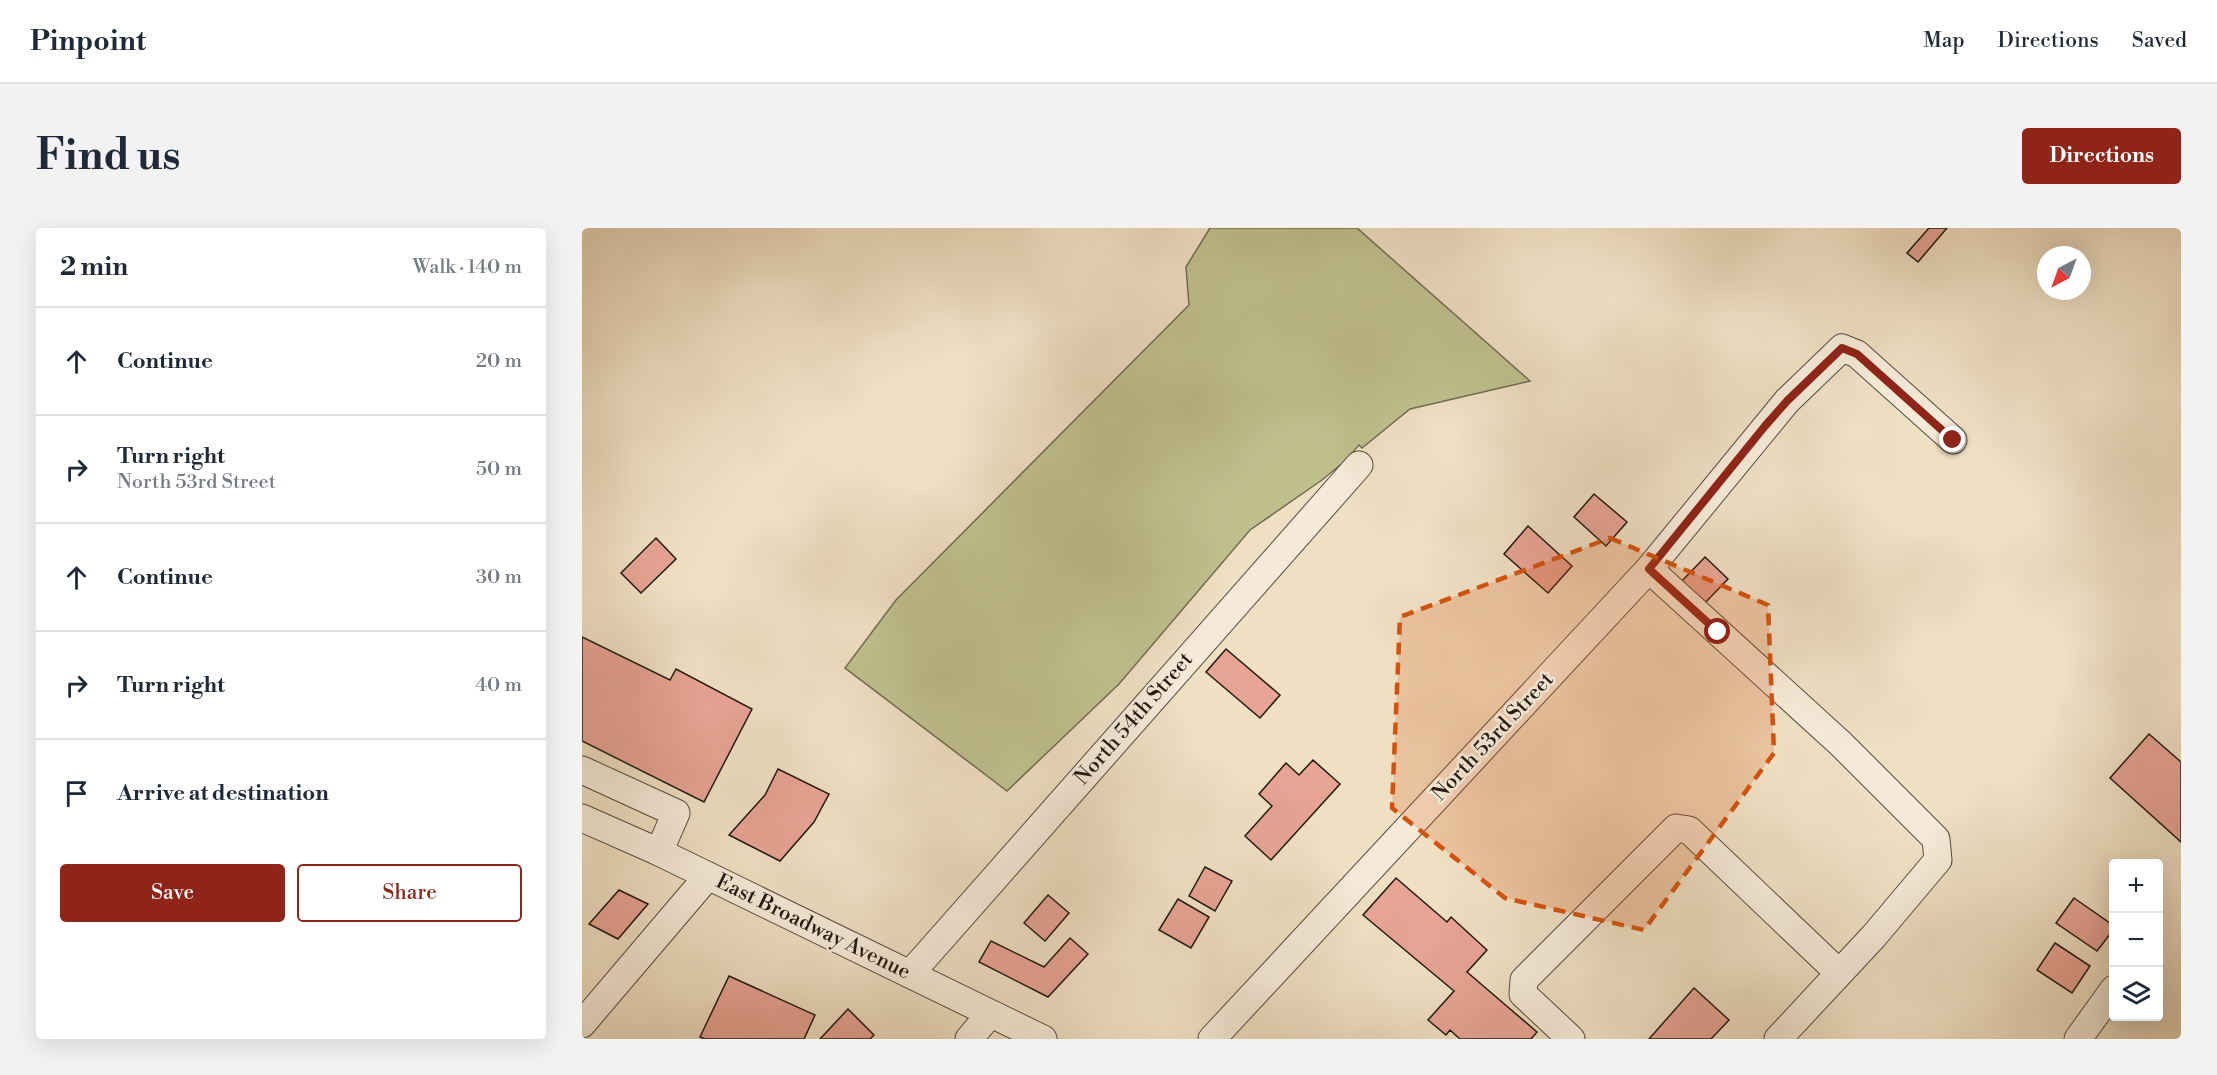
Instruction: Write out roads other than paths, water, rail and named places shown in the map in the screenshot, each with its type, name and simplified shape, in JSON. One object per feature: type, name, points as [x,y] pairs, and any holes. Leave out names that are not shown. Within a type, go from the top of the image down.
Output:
[{"type":"street","name":"North 53rd Street","points":[[1212,1039],[1649,569],[1765,426],[1787,401],[1842,348],[1857,354],[1953,440]]},
{"type":"street","name":"North 54th Street","points":[[910,974],[1359,465]]},
{"type":"street","points":[[1649,569],[1841,744],[1936,838],[1938,860],[1874,936],[1778,1039]]},
{"type":"street","points":[[582,770],[676,813],[659,852]]},
{"type":"street","name":"East Broadway Avenue","points":[[582,818],[659,852],[1043,1039]]},
{"type":"street","points":[[1571,1039],[1522,994],[1524,980],[1676,828],[1689,830],[1839,973]]},
{"type":"street","points":[[582,1023],[708,876]]},
{"type":"street","points":[[2078,1039],[2109,996]]},
{"type":"street","points":[[969,1039],[990,1014]]}]
